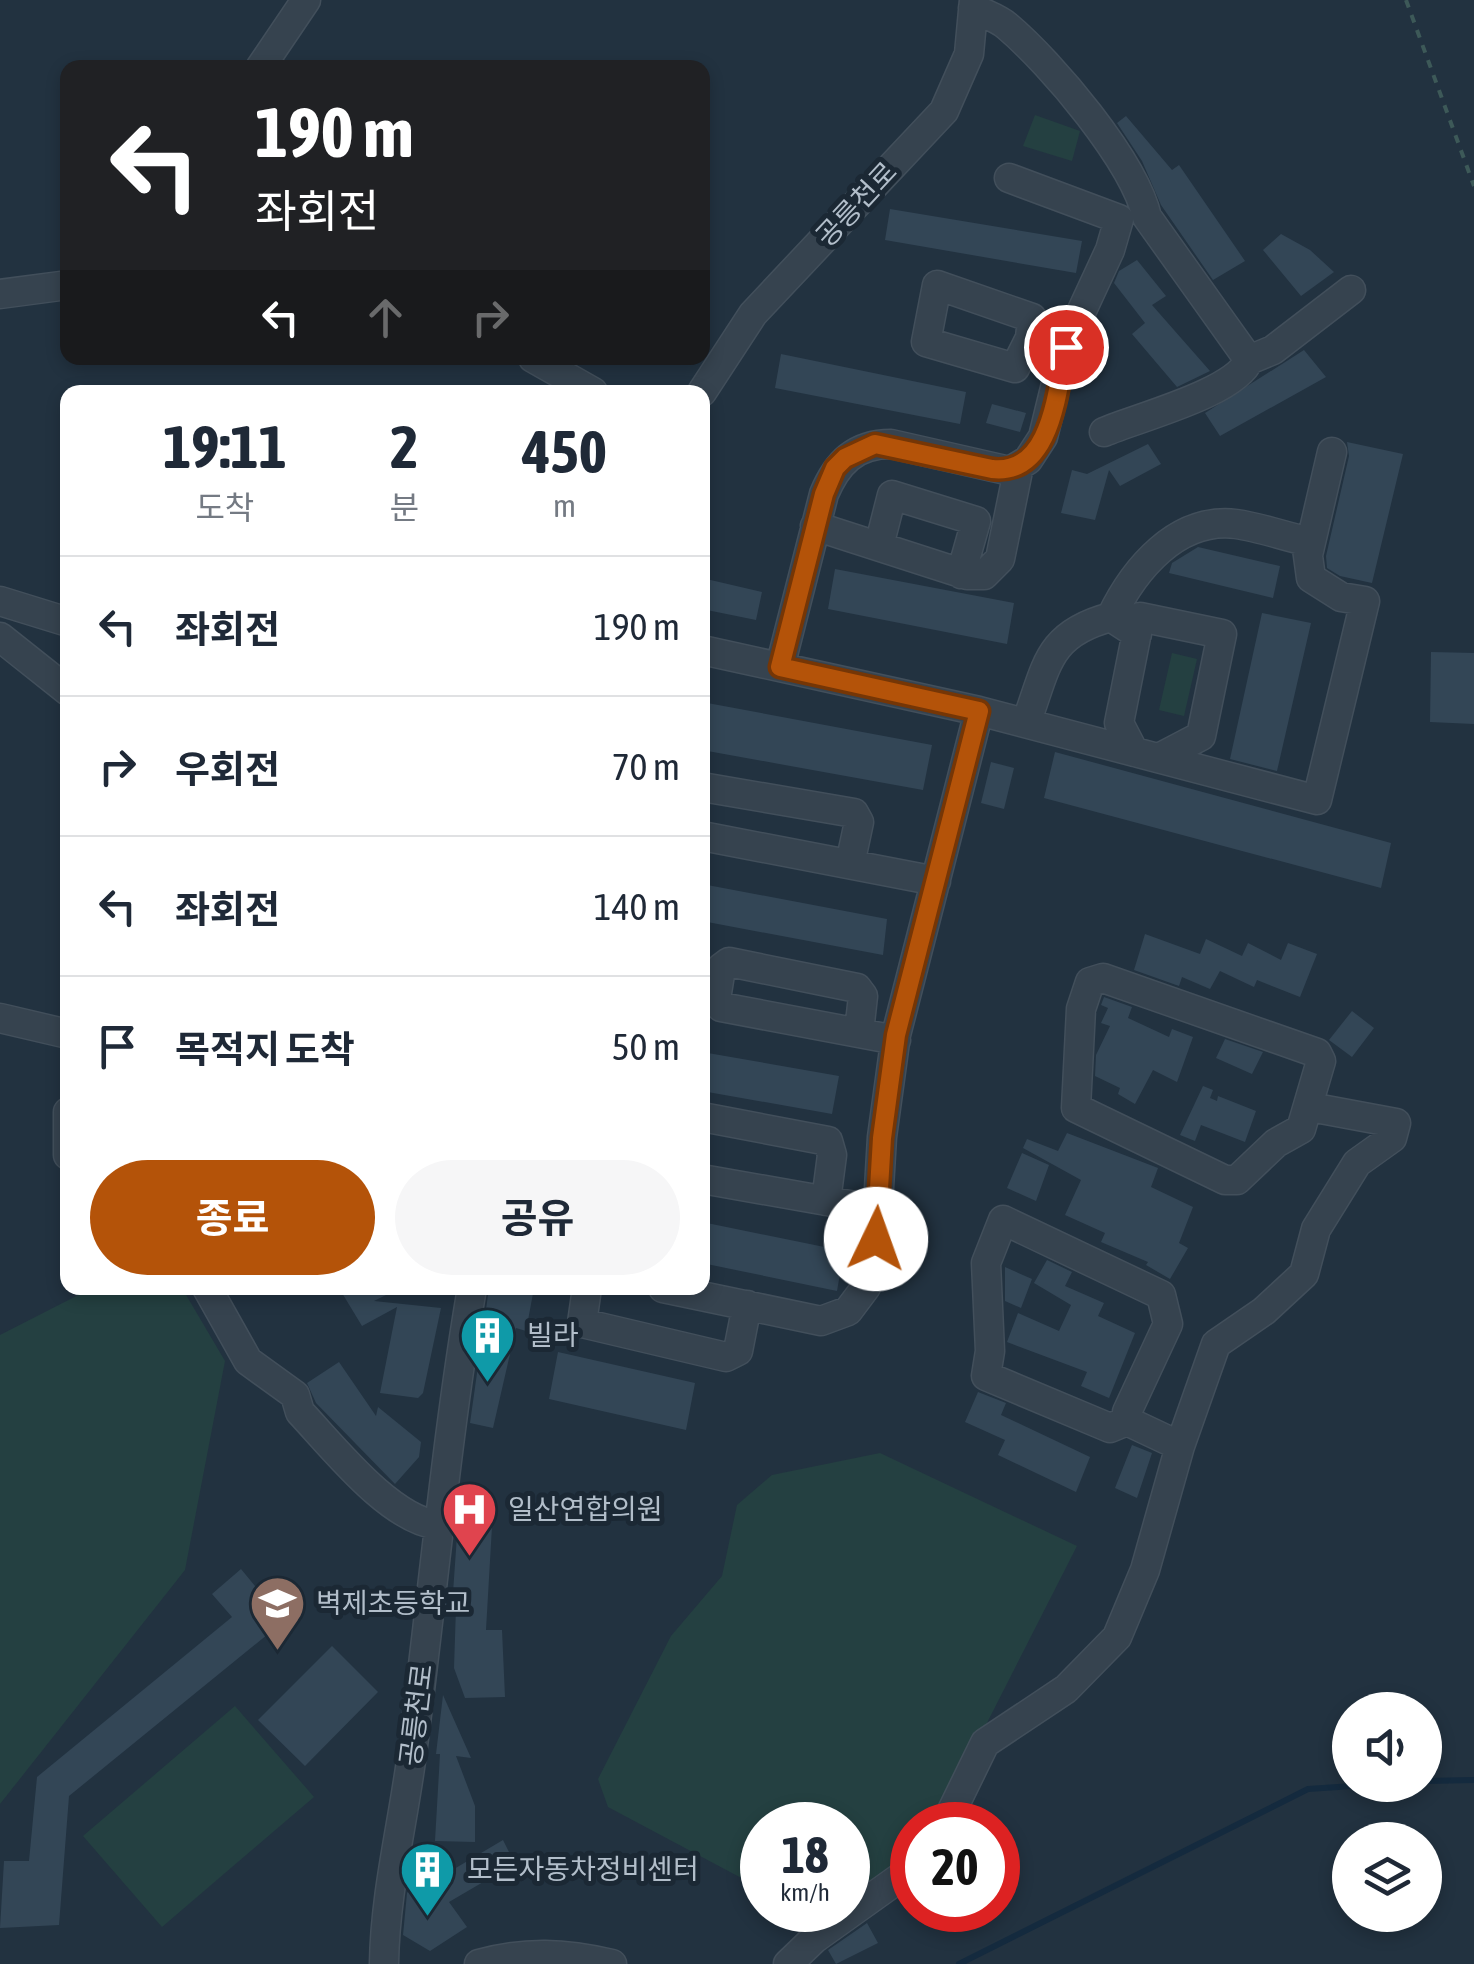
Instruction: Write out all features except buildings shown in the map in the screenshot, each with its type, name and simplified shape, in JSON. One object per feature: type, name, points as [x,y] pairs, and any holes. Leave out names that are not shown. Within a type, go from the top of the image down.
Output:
[{"type":"street","points":[[265,60],[306,0]]},
{"type":"street","points":[[974,4],[1005,23],[1066,87],[1141,190],[1148,217],[1249,360]]},
{"type":"street","name":"공릉천로","points":[[707,385],[753,314],[944,110],[969,54],[974,4]]},
{"type":"street","points":[[780,667],[815,526],[835,468],[875,444],[1010,471],[1036,449],[1050,422],[1066,347],[1110,250],[1119,218],[1009,178]]},
{"type":"street","points":[[0,294],[60,286]]},
{"type":"street","points":[[1104,432],[1156,409],[1198,400],[1245,370],[1249,360],[1273,350],[1351,290]]},
{"type":"street","points":[[1030,338],[1066,347]]},
{"type":"street","points":[[545,365],[581,385]]},
{"type":"street","points":[[1308,554],[1332,452]]},
{"type":"street","points":[[815,526],[961,574],[984,576],[1000,559],[1020,466]]},
{"type":"street","points":[[880,546],[892,495],[976,521],[961,574]]},
{"type":"street","points":[[710,652],[979,711],[1317,800],[1365,601],[1341,597],[1311,578],[1306,541],[1234,524],[1190,529],[1156,553],[1126,586],[1111,617],[1080,626],[1061,639],[1047,660],[1026,723]]},
{"type":"street","points":[[0,600],[60,619]]},
{"type":"street","points":[[1111,617],[1137,634]]},
{"type":"street","points":[[1140,617],[1222,634],[1201,736],[1146,755],[1119,723],[1140,617]]},
{"type":"street","points":[[0,637],[60,685]]},
{"type":"street","points":[[697,1295],[821,1321],[848,1311],[866,1287],[896,1040],[979,711]]},
{"type":"street","points":[[710,787],[854,813],[859,822],[850,864]]},
{"type":"street","points":[[710,838],[936,881]]},
{"type":"street","points":[[858,1032],[863,996],[857,988],[729,962],[720,968],[716,999],[721,1007],[896,1040]]},
{"type":"street","points":[[1103,978],[1317,1052],[1322,1061],[1310,1107],[1302,1129],[1276,1142],[1236,1180],[1187,1164],[1076,1108],[1081,1009],[1090,982],[1103,978]]},
{"type":"street","points":[[0,1018],[60,1032]]},
{"type":"street","points":[[956,1802],[985,1744],[1066,1689],[1116,1637],[1146,1570],[1180,1446],[1216,1344],[1264,1311],[1304,1274],[1316,1229],[1357,1163],[1392,1138],[1396,1123],[1310,1107]]},
{"type":"street","points":[[710,1119],[828,1141],[832,1155],[826,1201]]},
{"type":"street","points":[[710,1180],[878,1210]]},
{"type":"street","points":[[1127,1421],[1127,1412],[1168,1324],[1161,1295],[1003,1220],[986,1263],[990,1351],[986,1376],[1110,1428],[1127,1421],[1180,1446]]},
{"type":"street","points":[[211,1295],[248,1360],[295,1395],[300,1412],[395,1507],[421,1523],[438,1524]]},
{"type":"street","name":"공릉천로","points":[[384,1964],[385,1911],[413,1749],[449,1420],[471,1295]]},
{"type":"street","points":[[586,1295],[582,1323],[726,1357],[738,1350],[748,1305]]},
{"type":"street","points":[[788,1964],[814,1938],[890,1884]]},
{"type":"street","points":[[480,1964],[512,1955],[566,1953],[612,1964]]},
{"type":"path","points":[[1406,0],[1474,186]]},
{"type":"green space","points":[[1035,115],[1080,131],[1072,161],[1023,146]]},
{"type":"green space","points":[[1172,653],[1197,659],[1184,716],[1159,710]]},
{"type":"green space","points":[[78,1295],[186,1295],[225,1361],[185,1570],[0,1804],[0,1335]]},
{"type":"green space","points":[[880,1453],[1077,1546],[947,1802],[890,1802],[890,1886],[870,1889],[870,1802],[740,1802],[740,1877],[608,1807],[598,1779],[671,1636],[722,1576],[737,1505],[772,1475]]},
{"type":"green space","points":[[235,1706],[314,1797],[162,1927],[83,1836]]},
{"type":"waterway","points":[[1442,1781],[1474,1780]]},
{"type":"waterway","points":[[959,1964],[1308,1789],[1332,1787]]},
{"type":"place","name":"빌라","points":[[488,1384]]},
{"type":"place","name":"일산연합의원","points":[[469,1558]]},
{"type":"place","name":"벽제초등학교","points":[[277,1652]]},
{"type":"place","name":"모든자동차정비센터","points":[[428,1918]]},
{"type":"route","points":[[876,1239],[882,1138],[896,1035],[979,711],[780,667],[824,494],[835,468],[845,458],[875,444],[891,444],[992,469],[1010,471],[1020,466],[1036,449],[1050,422],[1066,347]]}]
